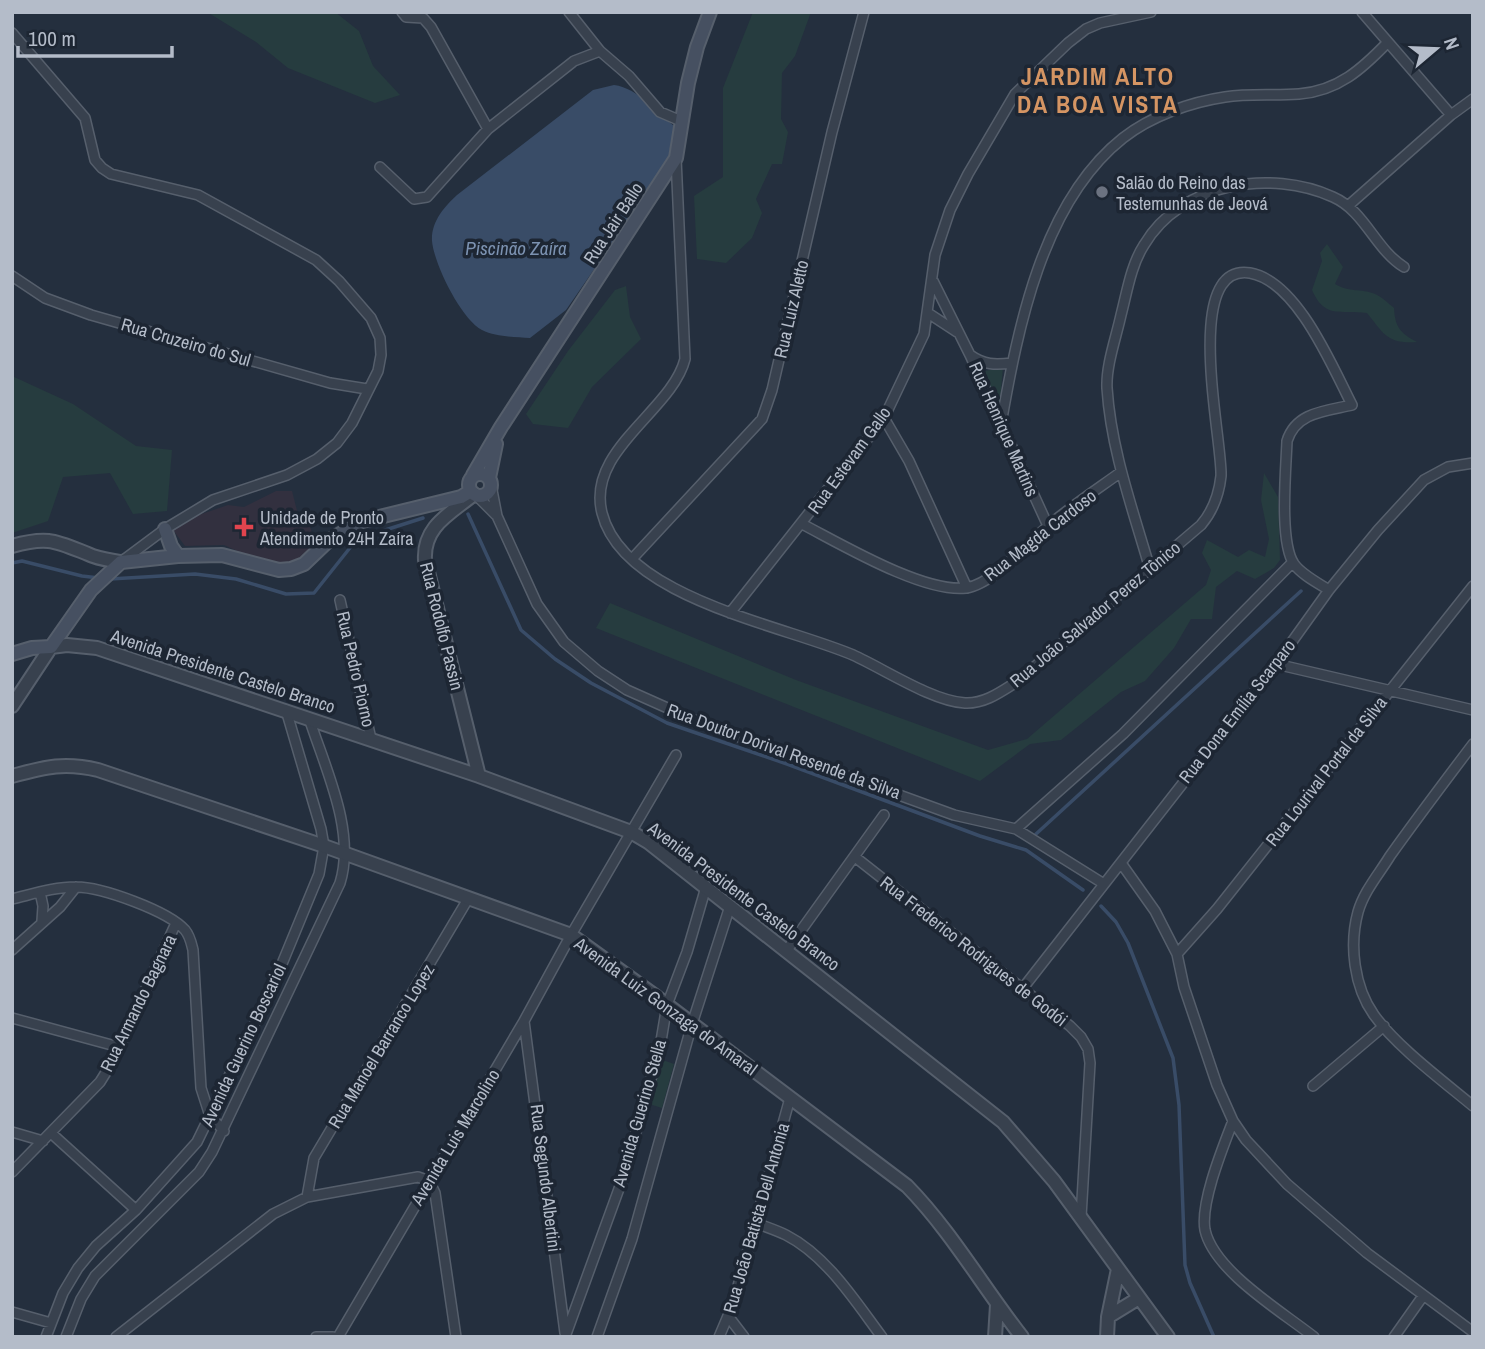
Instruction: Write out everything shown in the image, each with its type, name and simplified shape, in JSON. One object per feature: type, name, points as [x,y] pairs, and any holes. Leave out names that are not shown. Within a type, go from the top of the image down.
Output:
[{"type":"main road","name":"Rua Jair Ballo","points":[[473,488],[498,433],[676,158],[697,47],[710,12]]},
{"type":"main road","name":"Rua Jair Ballo","points":[[490,482],[498,433]]},
{"type":"main road","points":[[51,647],[91,590],[121,562],[222,555],[279,570],[291,569],[304,564],[328,541],[363,521],[452,498],[473,488],[482,474],[490,482],[485,495],[473,488]]},
{"type":"main road","points":[[165,529],[178,556]]},
{"type":"main road","name":"Avenida Presidente Castelo Branco","points":[[12,654],[51,647]]},
{"type":"street","points":[[402,12],[406,17],[423,18],[431,27],[488,129]]},
{"type":"street","points":[[569,12],[600,51],[629,76],[660,112],[681,121]]},
{"type":"street","name":"Rua Luiz Aletto","points":[[632,559],[762,419],[772,390],[832,132],[864,12]]},
{"type":"street","name":"Rua Estevam Gallo","points":[[730,612],[884,418],[924,334],[941,234],[950,210],[1015,94],[1086,29],[1109,20],[1151,12]]},
{"type":"street","points":[[1362,12],[1451,115]]},
{"type":"street","points":[[12,33],[85,118],[95,160],[102,168],[111,174],[198,195],[316,260],[372,318],[380,338],[381,355],[378,371],[352,423],[337,443],[317,459],[287,475],[213,500],[165,529],[121,562],[89,555],[53,540],[30,541],[12,546]]},
{"type":"street","points":[[1001,424],[1012,363],[1043,254],[1075,194],[1121,139],[1156,118],[1202,101],[1228,96],[1321,91],[1354,75],[1388,42]]},
{"type":"street","points":[[380,167],[414,199],[427,197],[488,129],[574,61],[600,51]]},
{"type":"street","points":[[1349,205],[1451,115],[1473,99]]},
{"type":"street","name":"Rua João Salvador Perez Tônico","points":[[676,158],[685,359],[679,377],[607,468],[600,499],[602,514],[611,532],[632,559],[679,590],[761,625],[852,655],[932,694],[965,703],[990,698],[1018,681],[1150,569],[1201,524],[1215,502],[1221,476],[1221,455],[1210,386],[1212,318],[1222,284],[1231,276],[1249,273],[1271,282],[1285,294],[1321,347],[1352,405],[1310,415],[1299,421],[1290,432],[1285,478],[1286,526],[1293,562]]},
{"type":"street","points":[[1150,569],[1121,472],[1108,380],[1133,270],[1153,231],[1192,200],[1219,188],[1274,182],[1297,185],[1314,189],[1349,205],[1385,250],[1404,267]]},
{"type":"street","name":"Rua Cruzeiro do Sul","points":[[12,276],[46,298],[91,316],[330,383],[367,389]]},
{"type":"street","name":"Rua Henrique Martins","points":[[932,279],[1048,526]]},
{"type":"street","name":"Rua Henrique Martins","points":[[928,313],[958,333]]},
{"type":"street","points":[[970,355],[992,365],[1012,363]]},
{"type":"street","points":[[884,418],[909,461],[967,588]]},
{"type":"street","name":"Rua Dona Emília Scarparo","points":[[1023,988],[1378,530],[1424,480],[1448,467],[1473,463]]},
{"type":"street","name":"Rua Magda Cardoso","points":[[802,524],[919,580],[953,588],[967,588],[998,570],[1048,526],[1121,472]]},
{"type":"street","name":"Rua Doutor Dorival Resende da Silva","points":[[490,482],[497,516],[537,604],[564,642],[627,690],[701,723],[954,815],[1016,830],[1104,884]]},
{"type":"street","name":"Rua Doutor Dorival Resende da Silva","points":[[473,488],[497,516]]},
{"type":"street","name":"Rua Rodolfo Passin","points":[[473,488],[430,531],[424,546],[425,560],[479,776]]},
{"type":"street","points":[[1016,830],[1124,734],[1293,562],[1302,572],[1329,590]]},
{"type":"street","name":"Rua Lourival Portal da Silva","points":[[1177,954],[1224,900],[1473,586]]},
{"type":"street","name":"Rua Pedro Piorno","points":[[340,600],[371,739]]},
{"type":"street","name":"Avenida Presidente Castelo Branco","points":[[51,647],[67,645],[97,648],[479,776],[631,832],[648,842],[1003,1122],[1081,1217],[1168,1337]]},
{"type":"street","points":[[12,706],[51,647]]},
{"type":"street","points":[[1276,664],[1473,710]]},
{"type":"street","name":"Avenida Guerino Boscariol","points":[[46,1337],[63,1293],[78,1268],[96,1247],[136,1210],[197,1142],[272,988],[319,874],[324,846],[317,813],[286,710]]},
{"type":"street","name":"Avenida Guerino Boscariol","points":[[66,1337],[80,1299],[95,1276],[199,1172],[224,1131],[340,883],[346,855],[344,825],[309,718]]},
{"type":"street","points":[[1473,744],[1367,890],[1358,910],[1354,944],[1357,976],[1374,1014],[1430,1070],[1473,1106]]},
{"type":"street","name":"Avenida Luis Marcolino","points":[[335,1337],[524,1021],[570,935],[676,755]]},
{"type":"street","name":"Avenida Luiz Gonzaga do Amaral","points":[[14,775],[75,764],[98,770],[324,846],[570,935],[898,1179],[945,1230],[997,1306],[1022,1337]]},
{"type":"street","points":[[787,950],[884,815]]},
{"type":"street","name":"Rua Frederico Rodrigues de Godói","points":[[855,857],[1023,988],[1081,1037],[1088,1049],[1090,1063],[1081,1217]]},
{"type":"street","points":[[1121,863],[1155,911],[1177,954],[1187,997],[1233,1121],[1246,1140],[1287,1184],[1367,1253],[1473,1332]]},
{"type":"street","points":[[12,950],[60,907],[76,887]]},
{"type":"street","name":"Rua Armando Bagnara","points":[[12,899],[76,887],[107,891],[176,923],[190,938],[193,950],[201,1088],[210,1116],[224,1131]]},
{"type":"street","name":"Avenida Guerino Stella","points":[[565,1336],[624,1175],[660,1047],[667,1005],[687,952],[706,887]]},
{"type":"street","points":[[40,892],[42,921]]},
{"type":"street","name":"Rua Manoel Barranco Lopez","points":[[307,1197],[314,1158],[468,899]]},
{"type":"street","name":"Avenida Guerino Stella","points":[[597,1337],[632,1239],[692,1024],[730,906]]},
{"type":"street","name":"Rua Armando Bagnara","points":[[12,1172],[100,1082],[176,923]]},
{"type":"street","points":[[12,1018],[119,1046]]},
{"type":"street","name":"Rua Segundo Albertini","points":[[524,1021],[565,1336]]},
{"type":"street","points":[[1313,1086],[1384,1026]]},
{"type":"street","name":"Rua João Batista Dell Antonia","points":[[719,1337],[756,1223],[790,1098]]},
{"type":"street","points":[[1233,1121],[1217,1163],[1205,1213],[1205,1228],[1210,1244],[1223,1264],[1237,1277],[1314,1337]]},
{"type":"street","points":[[12,1132],[43,1141]]},
{"type":"street","points":[[51,1133],[136,1210]]},
{"type":"street","points":[[116,1337],[273,1214],[307,1197],[407,1177],[429,1181],[438,1206],[456,1337]]},
{"type":"street","points":[[756,1223],[788,1236],[808,1251],[844,1285],[882,1337]]},
{"type":"street","points":[[1107,1337],[1108,1317],[1118,1269]]},
{"type":"street","points":[[1394,1337],[1423,1296]]},
{"type":"street","points":[[1108,1317],[1139,1298]]},
{"type":"street","points":[[995,1337],[997,1306]]},
{"type":"street","points":[[12,1312],[51,1323]]},
{"type":"street","points":[[728,1316],[744,1337]]},
{"type":"street","points":[[316,1337],[335,1337]]},
{"type":"shaded area","name":"Unidade de Pronto Atendimento 24H Zaíra","points":[[276,491],[292,491],[300,522],[309,523],[316,546],[295,561],[276,565],[224,545],[185,546],[173,530],[187,519],[228,505],[244,507]]},
{"type":"green space","points":[[207,12],[335,12],[359,31],[373,66],[400,95],[375,103],[288,68],[256,42]]},
{"type":"green space","points":[[753,12],[811,12],[795,56],[782,73],[781,119],[788,132],[782,164],[772,164],[756,199],[762,213],[752,238],[726,263],[697,259],[694,196],[723,177],[723,88]]},
{"type":"green space","points":[[1327,244],[1343,267],[1335,284],[1345,289],[1370,292],[1383,298],[1394,308],[1400,329],[1417,342],[1392,339],[1382,332],[1367,313],[1335,311],[1322,306],[1312,290],[1322,261],[1320,253]]},
{"type":"green space","points":[[626,286],[630,317],[641,339],[592,387],[568,428],[533,424],[526,414],[568,351],[615,290]]},
{"type":"green space","points":[[1003,367],[999,412],[985,371]]},
{"type":"green space","points":[[12,376],[73,404],[136,446],[172,450],[167,511],[133,514],[110,473],[63,477],[48,521],[12,533]]},
{"type":"green space","points":[[1264,473],[1278,497],[1280,560],[1274,568],[1255,579],[1237,571],[1216,587],[1212,619],[1191,619],[1174,648],[1145,681],[1121,692],[1061,740],[1030,744],[980,781],[596,628],[610,603],[796,680],[988,750],[1027,739],[1206,585],[1211,570],[1202,553],[1207,540],[1238,557],[1249,550],[1265,557],[1269,539],[1261,500]]},
{"type":"green space","points":[[660,1059],[674,1064],[662,1108],[646,1103]]},
{"type":"water","name":"Piscinão Zaíra","points":[[614,85],[640,96],[677,128],[671,158],[566,310],[530,338],[499,335],[482,330],[457,303],[443,276],[432,241],[436,221],[457,195],[593,90]]},
{"type":"waterway","points":[[468,514],[521,630],[555,659],[591,683],[667,723],[787,764],[980,836],[1026,850],[1083,890]]},
{"type":"waterway","points":[[110,579],[195,574],[236,579],[286,594],[314,593],[357,539],[423,518]]},
{"type":"waterway","points":[[12,563],[22,561],[99,578]]},
{"type":"waterway","points":[[1036,834],[1301,591]]},
{"type":"waterway","points":[[1101,906],[1116,922],[1128,943],[1173,1058],[1179,1105],[1185,1265],[1214,1337]]},
{"type":"place","name":"Salão do Reino das Testemunhas de Jeová","points":[[1102,192]]},
{"type":"place","name":"Unidade de Pronto Atendimento 24H Zaíra","points":[[244,527]]},
{"type":"district","name":"JARDIM ALTO DA BOA VISTA","points":[[1098,90]]}]
